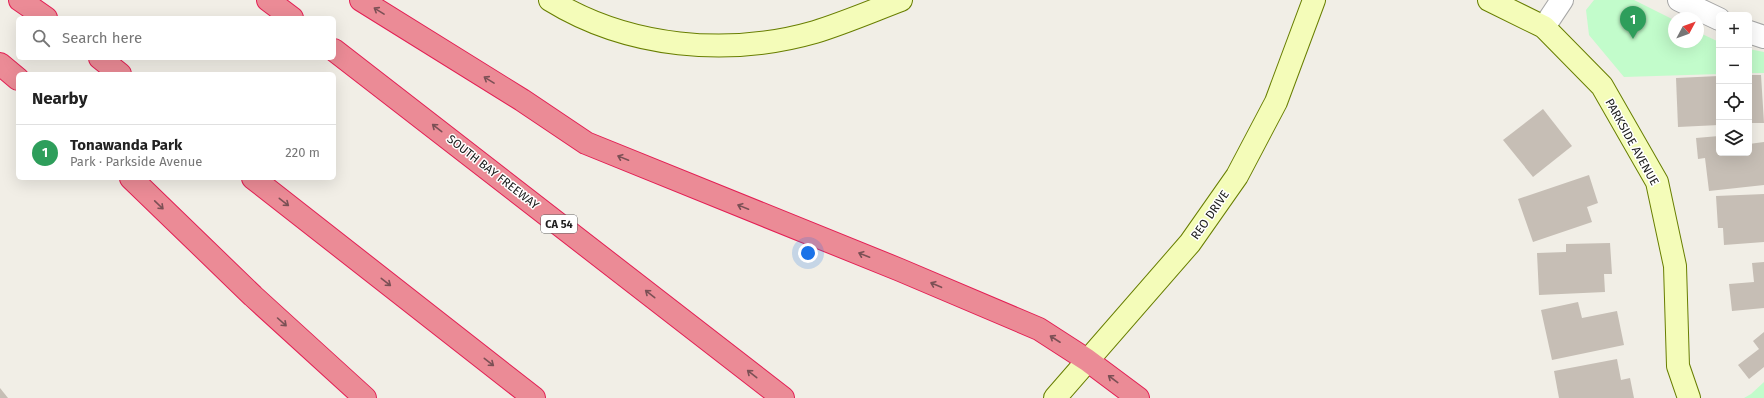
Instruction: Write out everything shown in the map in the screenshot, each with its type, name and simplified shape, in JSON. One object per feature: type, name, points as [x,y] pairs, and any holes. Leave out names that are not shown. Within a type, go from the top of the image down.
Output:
[{"type":"highway","points":[[20,0],[43,16]]},
{"type":"highway","points":[[268,0],[289,16]]},
{"type":"highway","points":[[361,0],[522,100],[586,143],[900,270],[1032,326],[1087,360],[1138,398]]},
{"type":"highway","name":"SOUTH BAY FREEWAY","points":[[336,52],[783,398]]},
{"type":"highway","points":[[102,60],[118,72]]},
{"type":"highway","points":[[0,64],[16,77]]},
{"type":"highway","points":[[133,180],[253,296],[365,398]]},
{"type":"highway","points":[[256,180],[534,398]]},
{"type":"main road","points":[[550,0],[566,10],[595,23],[626,33],[664,41],[720,46],[752,44],[815,32],[901,0]]},
{"type":"main road","name":"REO DRIVE","points":[[1055,398],[1190,243],[1237,176],[1276,102],[1314,0]]},
{"type":"main road","name":"PARKSIDE AVENUE","points":[[1489,0],[1544,27],[1602,86],[1657,182],[1675,266],[1678,366],[1689,398]]},
{"type":"street","points":[[1544,27],[1562,0]]},
{"type":"street","points":[[1679,0],[1716,18]]},
{"type":"street","points":[[1752,33],[1764,37]]},
{"type":"green space","points":[[1594,0],[1634,0],[1668,17],[1668,48],[1704,48],[1704,35],[1716,41],[1716,74],[1624,77],[1589,35],[1586,10]]},
{"type":"green space","points":[[1752,50],[1764,52],[1764,73],[1752,73]]},
{"type":"green space","points":[[1764,382],[1764,398],[1744,398],[1751,394]]},
{"type":"building","points":[[1752,75],[1761,75],[1764,123],[1752,123]]},
{"type":"building","points":[[1716,76],[1716,125],[1678,127],[1676,78]]},
{"type":"building","points":[[1543,109],[1572,146],[1533,177],[1503,140]]},
{"type":"building","points":[[1716,136],[1716,156],[1752,156],[1752,144],[1764,142],[1764,185],[1709,191],[1705,158],[1698,159],[1696,138]]},
{"type":"building","points":[[1589,175],[1598,203],[1587,207],[1592,222],[1533,242],[1518,199]]},
{"type":"building","points":[[1764,194],[1764,242],[1724,245],[1723,228],[1718,228],[1716,196]]},
{"type":"building","points":[[1610,243],[1612,274],[1604,274],[1605,292],[1539,295],[1537,253],[1566,252],[1566,244]]},
{"type":"building","points":[[1764,262],[1764,308],[1732,311],[1729,284],[1754,282],[1752,263]]},
{"type":"building","points":[[1578,302],[1582,318],[1617,311],[1624,345],[1552,360],[1541,310]]},
{"type":"building","points":[[1764,332],[1764,367],[1749,379],[1738,365],[1759,349],[1753,341]]},
{"type":"building","points":[[1617,359],[1621,380],[1630,378],[1634,398],[1559,398],[1554,371]]},
{"type":"building","points":[[0,388],[8,398],[0,398]]},
{"type":"place","name":"Tonawanda Park","points":[[1633,39]]}]
